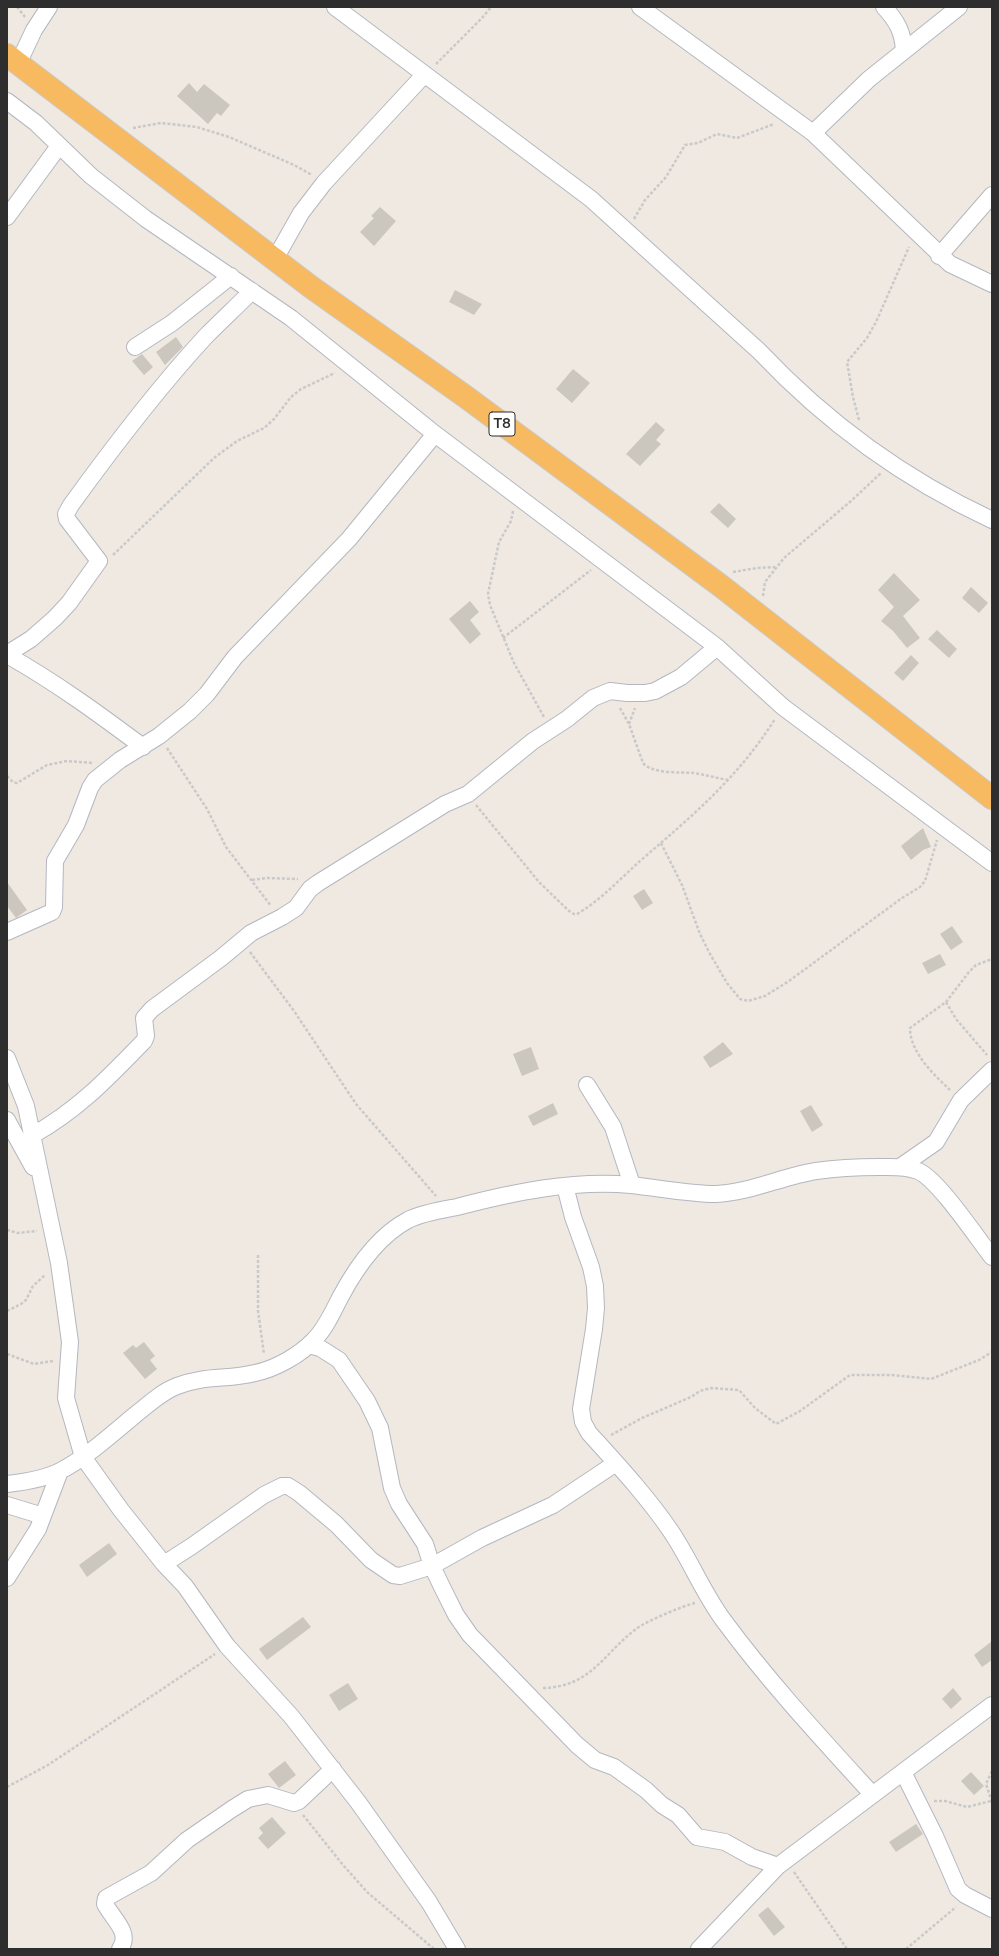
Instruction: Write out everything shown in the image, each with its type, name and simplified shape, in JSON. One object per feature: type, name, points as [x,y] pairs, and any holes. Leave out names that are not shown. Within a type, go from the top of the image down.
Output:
[{"type":"highway","name":"T8","points":[[13,60],[275,259],[721,586],[992,798]]},
{"type":"street","points":[[13,60],[49,7]]},
{"type":"street","points":[[335,7],[574,186],[626,230],[674,276],[759,351],[784,378],[866,445],[891,464],[958,504],[992,520]]},
{"type":"street","points":[[640,7],[813,133],[939,256],[956,268],[992,284]]},
{"type":"street","points":[[884,7],[899,25],[903,36],[904,52]]},
{"type":"street","points":[[813,133],[869,78],[904,52],[959,7]]},
{"type":"street","points":[[275,259],[301,213],[324,183],[424,75]]},
{"type":"street","points":[[7,101],[36,123],[91,176],[146,219],[291,318],[435,434],[717,648],[783,707],[992,863]]},
{"type":"street","points":[[7,217],[59,146]]},
{"type":"street","points":[[939,256],[992,195]]},
{"type":"street","points":[[135,347],[172,323],[231,276]]},
{"type":"street","points":[[143,747],[80,701],[43,676],[7,655],[31,640],[55,618],[99,560],[67,519],[66,514],[71,506],[119,440],[184,361],[252,291]]},
{"type":"street","points":[[7,932],[52,912],[54,907],[54,865],[56,856],[76,825],[90,788],[95,780],[111,767],[159,736],[190,711],[207,694],[235,657],[349,539],[435,434]]},
{"type":"street","points":[[32,1135],[62,1118],[89,1096],[144,1040],[146,1036],[144,1018],[152,1008],[251,933],[296,908],[310,889],[318,883],[445,804],[468,794],[514,756],[549,730],[567,719],[593,698],[610,691],[633,694],[655,691],[681,677],[717,648]]},
{"type":"street","points":[[7,1058],[26,1106],[59,1263],[70,1342],[67,1359],[66,1398],[83,1457],[121,1510],[164,1564],[185,1586],[228,1646],[291,1716],[333,1769],[429,1902],[457,1949]]},
{"type":"street","points":[[900,1167],[936,1142],[961,1100],[992,1070]]},
{"type":"street","points":[[587,1085],[613,1126],[632,1185]]},
{"type":"street","points":[[7,1120],[41,1180]]},
{"type":"street","points":[[7,1484],[35,1479],[60,1471],[83,1457],[148,1404],[174,1386],[206,1377],[254,1374],[266,1370],[309,1345],[323,1331],[348,1284],[374,1248],[397,1226],[410,1219],[448,1209],[535,1189],[565,1186],[632,1185],[716,1194],[734,1192],[816,1171],[868,1167],[900,1167],[918,1170],[925,1175],[944,1194],[992,1257]]},
{"type":"street","points":[[565,1186],[573,1217],[591,1267],[595,1286],[596,1308],[594,1329],[581,1409],[583,1422],[597,1442],[647,1498],[671,1531],[710,1601],[764,1671],[872,1794]]},
{"type":"street","points":[[309,1345],[320,1348],[338,1360],[367,1401],[380,1428],[392,1488],[399,1504],[425,1544],[432,1566],[456,1615],[470,1635],[520,1688],[595,1760],[614,1767],[646,1790],[678,1816],[698,1837],[725,1842],[752,1857],[782,1863]]},
{"type":"street","points":[[164,1564],[276,1488],[288,1486],[299,1493],[336,1524],[371,1560],[393,1575],[400,1576],[432,1566],[482,1538],[553,1505],[616,1463]]},
{"type":"street","points":[[7,1578],[38,1529],[60,1471]]},
{"type":"street","points":[[7,1505],[43,1516]]},
{"type":"street","points":[[699,1949],[782,1863],[992,1705]]},
{"type":"street","points":[[120,1949],[124,1939],[123,1931],[104,1904],[106,1898],[150,1873],[187,1840],[232,1808],[248,1799],[268,1795],[294,1803],[303,1798],[333,1769]]},
{"type":"street","points":[[903,1772],[958,1889],[965,1895],[992,1909]]},
{"type":"path","points":[[424,75],[482,18],[491,7]]},
{"type":"path","points":[[626,230],[645,200],[666,177],[685,145],[698,143],[717,134],[737,138],[766,128],[790,116]]},
{"type":"path","points":[[109,133],[161,123],[197,126],[229,137],[294,165],[324,183]]},
{"type":"path","points":[[866,445],[853,397],[847,362],[866,338],[876,322],[901,261],[916,233]]},
{"type":"path","points":[[93,569],[120,550],[214,458],[237,441],[260,432],[271,423],[296,392],[308,385],[329,377],[350,365]]},
{"type":"path","points":[[760,616],[766,582],[776,567],[891,464]]},
{"type":"path","points":[[514,494],[513,516],[499,542],[488,594],[490,605],[514,663],[536,701],[549,730]]},
{"type":"path","points":[[503,638],[602,561]]},
{"type":"path","points":[[721,586],[723,576],[732,572],[776,567]]},
{"type":"path","points":[[610,691],[626,718],[645,766],[655,770],[695,773],[728,780]]},
{"type":"path","points":[[468,794],[494,829],[539,882],[574,914],[580,912],[611,888],[710,800],[762,740],[783,707]]},
{"type":"path","points":[[159,736],[207,809],[226,847],[252,880],[266,901],[282,917]]},
{"type":"path","points":[[7,776],[13,782],[17,783],[47,766],[67,761],[80,761],[111,767]]},
{"type":"path","points":[[661,843],[682,884],[700,934],[710,954],[727,983],[740,999],[748,1001],[765,996],[788,981],[902,898],[920,887],[928,876],[941,826]]},
{"type":"path","points":[[252,880],[267,878],[295,879],[318,883]]},
{"type":"path","points":[[240,942],[264,969],[361,1109],[448,1209]]},
{"type":"path","points":[[961,1100],[937,1078],[926,1065],[910,1039],[910,1028],[946,1002],[976,965],[992,959]]},
{"type":"path","points":[[946,1002],[956,1019],[992,1060]]},
{"type":"path","points":[[7,1230],[18,1233],[26,1233],[51,1228]]},
{"type":"path","points":[[258,1255],[258,1311],[266,1370]]},
{"type":"path","points":[[7,1311],[21,1304],[36,1283],[59,1263]]},
{"type":"path","points":[[597,1442],[642,1418],[705,1389],[736,1389],[755,1408],[764,1413],[770,1421],[776,1424],[800,1411],[850,1375],[890,1375],[931,1379],[980,1360],[992,1352]]},
{"type":"path","points":[[7,1354],[34,1364],[67,1359]]},
{"type":"path","points":[[520,1688],[555,1688],[569,1684],[585,1676],[598,1666],[636,1628],[684,1606],[710,1601]]},
{"type":"path","points":[[7,1788],[48,1765],[228,1646]]},
{"type":"path","points":[[917,1800],[945,1801],[967,1807],[992,1802],[986,1784],[992,1771]]},
{"type":"path","points":[[294,1803],[343,1865],[367,1892],[434,1949]]},
{"type":"path","points":[[782,1863],[847,1949]]},
{"type":"path","points":[[906,1949],[956,1907],[965,1895]]},
{"type":"building","points":[[189,83],[197,92],[204,84],[230,105],[221,116],[217,113],[208,124],[177,96]]},
{"type":"building","points":[[380,207],[396,221],[374,246],[360,232],[374,218],[371,216]]},
{"type":"building","points":[[455,290],[482,304],[474,315],[449,302]]},
{"type":"building","points":[[176,337],[183,347],[165,365],[156,352]]},
{"type":"building","points":[[142,354],[153,367],[144,375],[132,361]]},
{"type":"building","points":[[573,369],[590,383],[572,403],[556,389]]},
{"type":"building","points":[[656,422],[665,430],[656,440],[661,444],[640,466],[626,454]]},
{"type":"building","points":[[719,503],[736,519],[728,528],[710,512]]},
{"type":"building","points":[[894,573],[920,600],[903,616],[920,638],[907,648],[893,631],[881,621],[894,607],[878,590]]},
{"type":"building","points":[[971,587],[988,603],[979,613],[962,598]]},
{"type":"building","points":[[470,601],[479,612],[470,620],[481,634],[470,644],[449,619]]},
{"type":"building","points":[[937,630],[957,649],[949,658],[928,639]]},
{"type":"building","points":[[911,655],[919,663],[903,681],[894,673]]},
{"type":"building","points":[[923,828],[931,847],[923,850],[911,860],[901,846]]},
{"type":"building","points":[[7,882],[27,910],[16,918],[7,906]]},
{"type":"building","points":[[644,889],[653,903],[642,910],[633,896]]},
{"type":"building","points":[[952,926],[963,942],[951,950],[940,934]]},
{"type":"building","points":[[940,954],[946,965],[928,974],[922,963]]},
{"type":"building","points":[[723,1042],[733,1054],[710,1068],[703,1057]]},
{"type":"building","points":[[531,1047],[539,1069],[522,1076],[513,1054]]},
{"type":"building","points":[[553,1103],[558,1114],[533,1126],[528,1116]]},
{"type":"building","points":[[811,1105],[823,1125],[812,1132],[800,1111]]},
{"type":"building","points":[[144,1342],[155,1356],[150,1360],[157,1369],[145,1379],[123,1353],[133,1345],[136,1348]]},
{"type":"building","points":[[109,1543],[117,1554],[87,1577],[79,1565]]},
{"type":"building","points":[[303,1617],[311,1627],[267,1660],[259,1649]]},
{"type":"building","points":[[992,1641],[992,1660],[982,1667],[974,1655]]},
{"type":"building","points":[[348,1683],[358,1699],[339,1711],[329,1695]]},
{"type":"building","points":[[953,1688],[962,1699],[951,1709],[942,1699]]},
{"type":"building","points":[[285,1761],[296,1775],[279,1788],[268,1774]]},
{"type":"building","points":[[971,1772],[984,1786],[974,1795],[961,1781]]},
{"type":"building","points":[[272,1817],[286,1833],[268,1849],[258,1838],[263,1833],[259,1828]]},
{"type":"building","points":[[916,1824],[923,1834],[896,1852],[889,1842]]},
{"type":"building","points":[[768,1907],[785,1927],[774,1936],[758,1915]]}]
